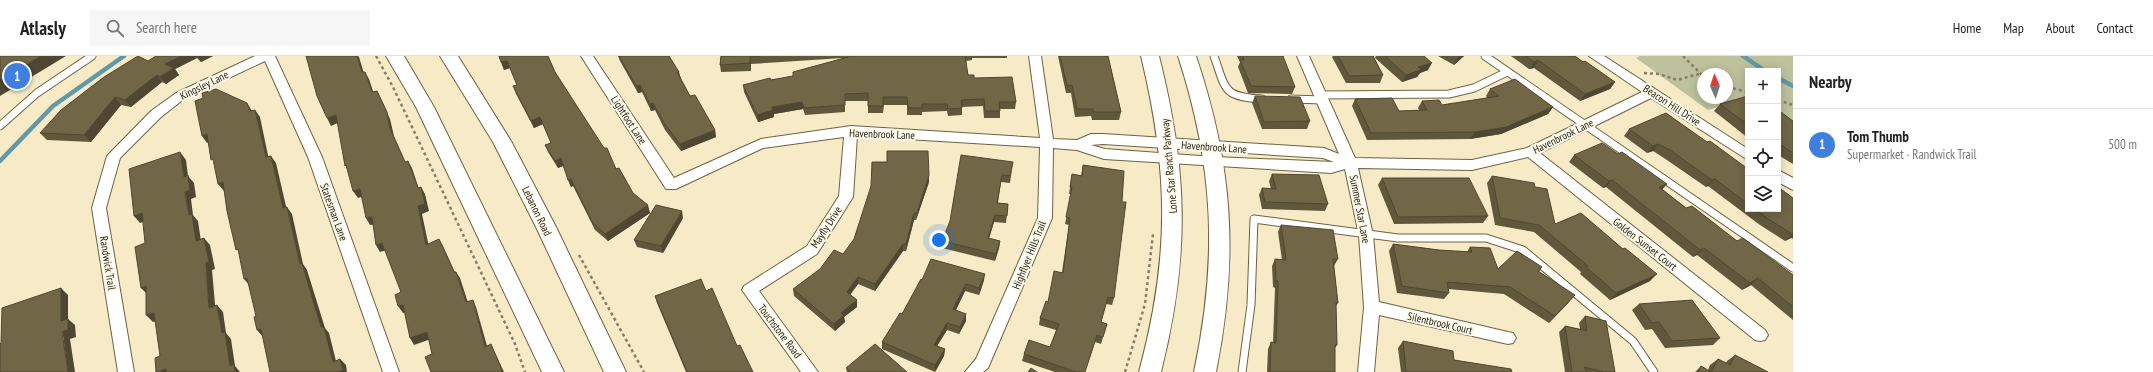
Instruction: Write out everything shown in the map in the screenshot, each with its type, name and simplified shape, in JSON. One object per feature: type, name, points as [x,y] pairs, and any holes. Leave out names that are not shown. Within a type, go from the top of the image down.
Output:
[{"type":"main road","points":[[395,56],[425,107],[553,372]]},
{"type":"main road","name":"Lebanon Road","points":[[449,56],[502,141],[546,227],[615,372]]},
{"type":"main road","name":"Lone Star Ranch Parkway","points":[[1150,56],[1164,112],[1170,151],[1174,196],[1172,261],[1168,294],[1150,372]]},
{"type":"main road","points":[[1187,56],[1201,102],[1213,155],[1220,252],[1215,311],[1205,372]]},
{"type":"street","name":"Kingsley Lane","points":[[114,156],[156,114],[180,96],[265,56]]},
{"type":"street","name":"Statesman Lane","points":[[269,56],[315,157],[391,372]]},
{"type":"street","name":"Lightfoot Lane","points":[[588,56],[671,185]]},
{"type":"street","name":"Highflyer Hills Trail","points":[[973,372],[982,363],[1045,218],[1047,143],[1035,56]]},
{"type":"street","name":"Summer Star Lane","points":[[1303,56],[1350,162],[1366,235],[1372,307],[1366,372]]},
{"type":"street","name":"Beacon Hill Drive","points":[[1595,56],[1745,153]]},
{"type":"street","name":"Havenbrook Lane","points":[[671,185],[761,144],[851,131],[1078,145],[1104,154],[1170,151],[1331,168],[1350,162],[1472,165],[1530,152],[1652,92]]},
{"type":"street","name":"Mayfly Drive","points":[[749,290],[812,250],[846,197],[851,131]]},
{"type":"street","name":"Golden Sunset Court","points":[[1530,152],[1760,335]]},
{"type":"street","name":"Randwick Trail","points":[[114,156],[99,208],[126,372]]},
{"type":"street","points":[[1780,176],[1793,185]]},
{"type":"street","name":"Touchstone Road","points":[[749,290],[810,372]]},
{"type":"street","name":"Silentbrook Court","points":[[1372,307],[1508,338]]},
{"type":"lane","points":[[0,126],[37,93],[92,56]]},
{"type":"lane","points":[[1214,56],[1226,89],[1240,98],[1270,99]]},
{"type":"lane","points":[[1485,56],[1793,268]]},
{"type":"lane","points":[[1285,99],[1448,94],[1474,88],[1507,72]]},
{"type":"lane","points":[[1242,372],[1251,305],[1254,219],[1366,235],[1398,238],[1486,238],[1522,250],[1633,341],[1654,372]]},
{"type":"path","points":[[376,56],[393,87],[515,344],[525,372]]},
{"type":"path","points":[[1683,56],[1697,72]]},
{"type":"path","points":[[1640,72],[1659,74],[1677,80],[1697,75]]},
{"type":"path","points":[[1733,88],[1745,91]]},
{"type":"path","points":[[1781,101],[1793,105]]},
{"type":"path","points":[[1125,372],[1145,304],[1153,231]]},
{"type":"green space","points":[[1640,56],[1793,56],[1793,120],[1781,113],[1781,68],[1745,68],[1745,99],[1733,102],[1733,68],[1697,68],[1697,102],[1636,58]]},
{"type":"green space","points":[[1700,104],[1728,104],[1708,110]]},
{"type":"building","points":[[0,56],[41,56],[0,80]]},
{"type":"building","points":[[138,56],[148,61],[156,56],[182,56],[165,64],[174,68],[160,77],[157,75],[125,100],[115,97],[84,135],[40,133],[61,110],[104,77]]},
{"type":"building","points":[[306,56],[357,56],[362,72],[365,72],[372,92],[377,91],[387,112],[390,129],[405,162],[408,161],[418,188],[421,187],[425,204],[418,206],[426,245],[439,239],[454,272],[456,272],[466,302],[473,300],[485,347],[491,344],[502,372],[431,372],[425,357],[432,354],[427,332],[410,338],[403,305],[398,306],[395,295],[401,292],[382,243],[376,245],[372,217],[366,218],[360,189],[353,191],[346,165],[345,166],[336,115],[327,118],[317,96]]},
{"type":"building","points":[[499,56],[548,56],[555,72],[604,148],[607,148],[616,169],[619,168],[633,193],[648,205],[605,234],[593,223],[571,179],[568,180],[561,158],[555,161],[545,145],[551,143],[540,117],[531,121],[513,86],[517,85],[507,61],[501,62]]},
{"type":"building","points":[[619,56],[669,56],[679,72],[677,72],[690,96],[695,95],[715,130],[680,144],[664,123],[653,103],[650,104],[640,85],[636,86]]},
{"type":"building","points":[[721,56],[760,56],[750,57],[750,63],[720,65]]},
{"type":"building","points":[[848,56],[965,56],[968,75],[974,75],[974,78],[1012,77],[1016,102],[999,102],[1000,111],[985,111],[984,99],[961,100],[962,108],[948,109],[947,104],[922,104],[922,108],[908,108],[907,97],[883,97],[883,106],[868,106],[868,93],[845,94],[845,105],[804,108],[802,102],[772,107],[773,110],[757,115],[743,85],[770,78],[771,80],[793,76],[793,72]]},
{"type":"building","points":[[1060,56],[1108,56],[1121,112],[1093,112],[1093,109],[1077,109],[1072,85],[1067,86]]},
{"type":"building","points":[[1243,56],[1283,56],[1295,87],[1251,86],[1240,60],[1244,60]]},
{"type":"building","points":[[1338,56],[1373,56],[1383,75],[1349,76]]},
{"type":"building","points":[[1385,56],[1424,56],[1432,63],[1418,67],[1421,70],[1406,75]]},
{"type":"building","points":[[1525,56],[1575,56],[1583,62],[1585,61],[1615,82],[1585,94],[1538,60],[1534,62]]},
{"type":"building","points":[[1515,79],[1553,107],[1506,127],[1475,132],[1371,133],[1355,99],[1392,98],[1399,111],[1427,110],[1422,101],[1439,100],[1442,105],[1499,96],[1490,89]]},
{"type":"building","points":[[216,89],[247,103],[250,111],[255,110],[266,157],[271,156],[283,208],[287,207],[300,264],[302,263],[321,327],[324,327],[333,362],[340,359],[343,370],[338,372],[270,372],[261,329],[257,330],[254,317],[256,316],[247,278],[244,279],[238,249],[236,250],[227,211],[223,182],[218,184],[213,159],[211,160],[207,134],[202,136],[195,101],[203,98],[202,93]]},
{"type":"building","points":[[1255,96],[1300,97],[1310,121],[1264,122]]},
{"type":"building","points":[[1745,97],[1745,123],[1720,104],[1733,104],[1733,100]]},
{"type":"building","points":[[1781,112],[1793,121],[1793,153],[1781,145]]},
{"type":"building","points":[[1666,113],[1707,142],[1710,141],[1745,167],[1745,202],[1715,179],[1712,180],[1670,150],[1658,144],[1653,146],[1629,129]]},
{"type":"building","points":[[1602,143],[1618,154],[1622,152],[1667,184],[1659,187],[1686,208],[1692,206],[1737,241],[1743,238],[1793,275],[1793,307],[1758,278],[1750,283],[1704,248],[1700,250],[1612,180],[1609,181],[1574,155]]},
{"type":"building","points":[[887,151],[928,151],[929,175],[917,213],[914,213],[906,244],[903,244],[875,284],[858,277],[847,292],[857,300],[841,313],[844,315],[834,324],[793,289],[820,269],[834,250],[843,254],[854,239],[871,186],[872,162],[887,162]]},
{"type":"building","points":[[180,152],[184,177],[188,175],[190,190],[185,192],[189,215],[192,214],[196,241],[204,238],[209,262],[206,263],[209,308],[217,305],[222,333],[225,332],[230,366],[234,364],[235,372],[166,372],[166,369],[156,372],[155,358],[160,356],[154,313],[146,315],[146,286],[141,288],[135,247],[145,243],[142,213],[134,216],[129,169]]},
{"type":"building","points":[[961,155],[1013,162],[1010,176],[1002,175],[997,203],[1008,204],[1007,216],[995,215],[988,238],[1000,241],[996,254],[942,241],[950,221]]},
{"type":"building","points":[[1083,165],[1124,171],[1122,202],[1126,202],[1114,298],[1108,297],[1101,322],[1107,324],[1103,337],[1097,335],[1085,372],[1076,372],[1024,354],[1029,340],[1050,347],[1059,324],[1040,318],[1046,301],[1048,302],[1054,271],[1063,273],[1070,218],[1066,217],[1072,187],[1070,187],[1072,174],[1082,176]]},
{"type":"building","points":[[1272,174],[1319,175],[1328,204],[1265,202],[1262,188],[1276,189]]},
{"type":"building","points":[[1492,176],[1534,183],[1535,187],[1547,189],[1555,224],[1581,213],[1623,249],[1625,248],[1657,274],[1616,293],[1586,267],[1588,266],[1539,225],[1500,218]]},
{"type":"building","points":[[1382,178],[1469,178],[1488,216],[1398,217]]},
{"type":"building","points":[[1781,189],[1793,198],[1793,234],[1759,212],[1781,212]]},
{"type":"building","points":[[656,205],[682,211],[661,246],[634,240]]},
{"type":"building","points":[[1281,225],[1333,230],[1338,259],[1333,259],[1338,303],[1336,303],[1337,345],[1335,345],[1335,372],[1270,372],[1271,342],[1276,343],[1278,281],[1276,281],[1275,259],[1286,260]]},
{"type":"building","points":[[1393,244],[1439,250],[1472,252],[1470,247],[1490,248],[1498,269],[1517,251],[1542,267],[1538,271],[1575,295],[1555,316],[1510,287],[1447,282],[1449,293],[1402,286]]},
{"type":"building","points":[[931,259],[985,274],[979,288],[966,284],[953,309],[966,314],[960,327],[947,323],[934,345],[945,349],[935,365],[882,342],[900,313],[902,314],[921,279],[922,280]]},
{"type":"building","points":[[701,279],[706,291],[712,288],[737,346],[740,345],[753,372],[687,372],[655,296]]},
{"type":"building","points":[[61,288],[61,321],[68,319],[68,330],[62,332],[68,372],[0,372],[2,308]]},
{"type":"building","points":[[1692,300],[1720,338],[1672,341],[1659,322],[1652,323],[1639,304]]},
{"type":"building","points":[[1585,316],[1606,321],[1615,372],[1604,372],[1584,367],[1587,372],[1572,372],[1565,326],[1587,331]]},
{"type":"building","points":[[1403,341],[1453,351],[1454,360],[1511,369],[1512,372],[1406,372]]},
{"type":"building","points":[[875,344],[907,372],[851,372],[846,368]]},
{"type":"building","points":[[1735,355],[1768,372],[1711,372],[1718,359],[1730,365]]},
{"type":"building","points":[[1701,366],[1711,372],[1698,372]]},
{"type":"building","points":[[1031,368],[1037,372],[1028,372]]},
{"type":"waterway","points":[[0,161],[53,106],[124,56]]},
{"type":"waterway","points":[[1743,56],[1761,68]]},
{"type":"waterway","points":[[1781,80],[1793,86]]},
{"type":"place","name":"Tom Thumb","points":[[17,76]]}]
